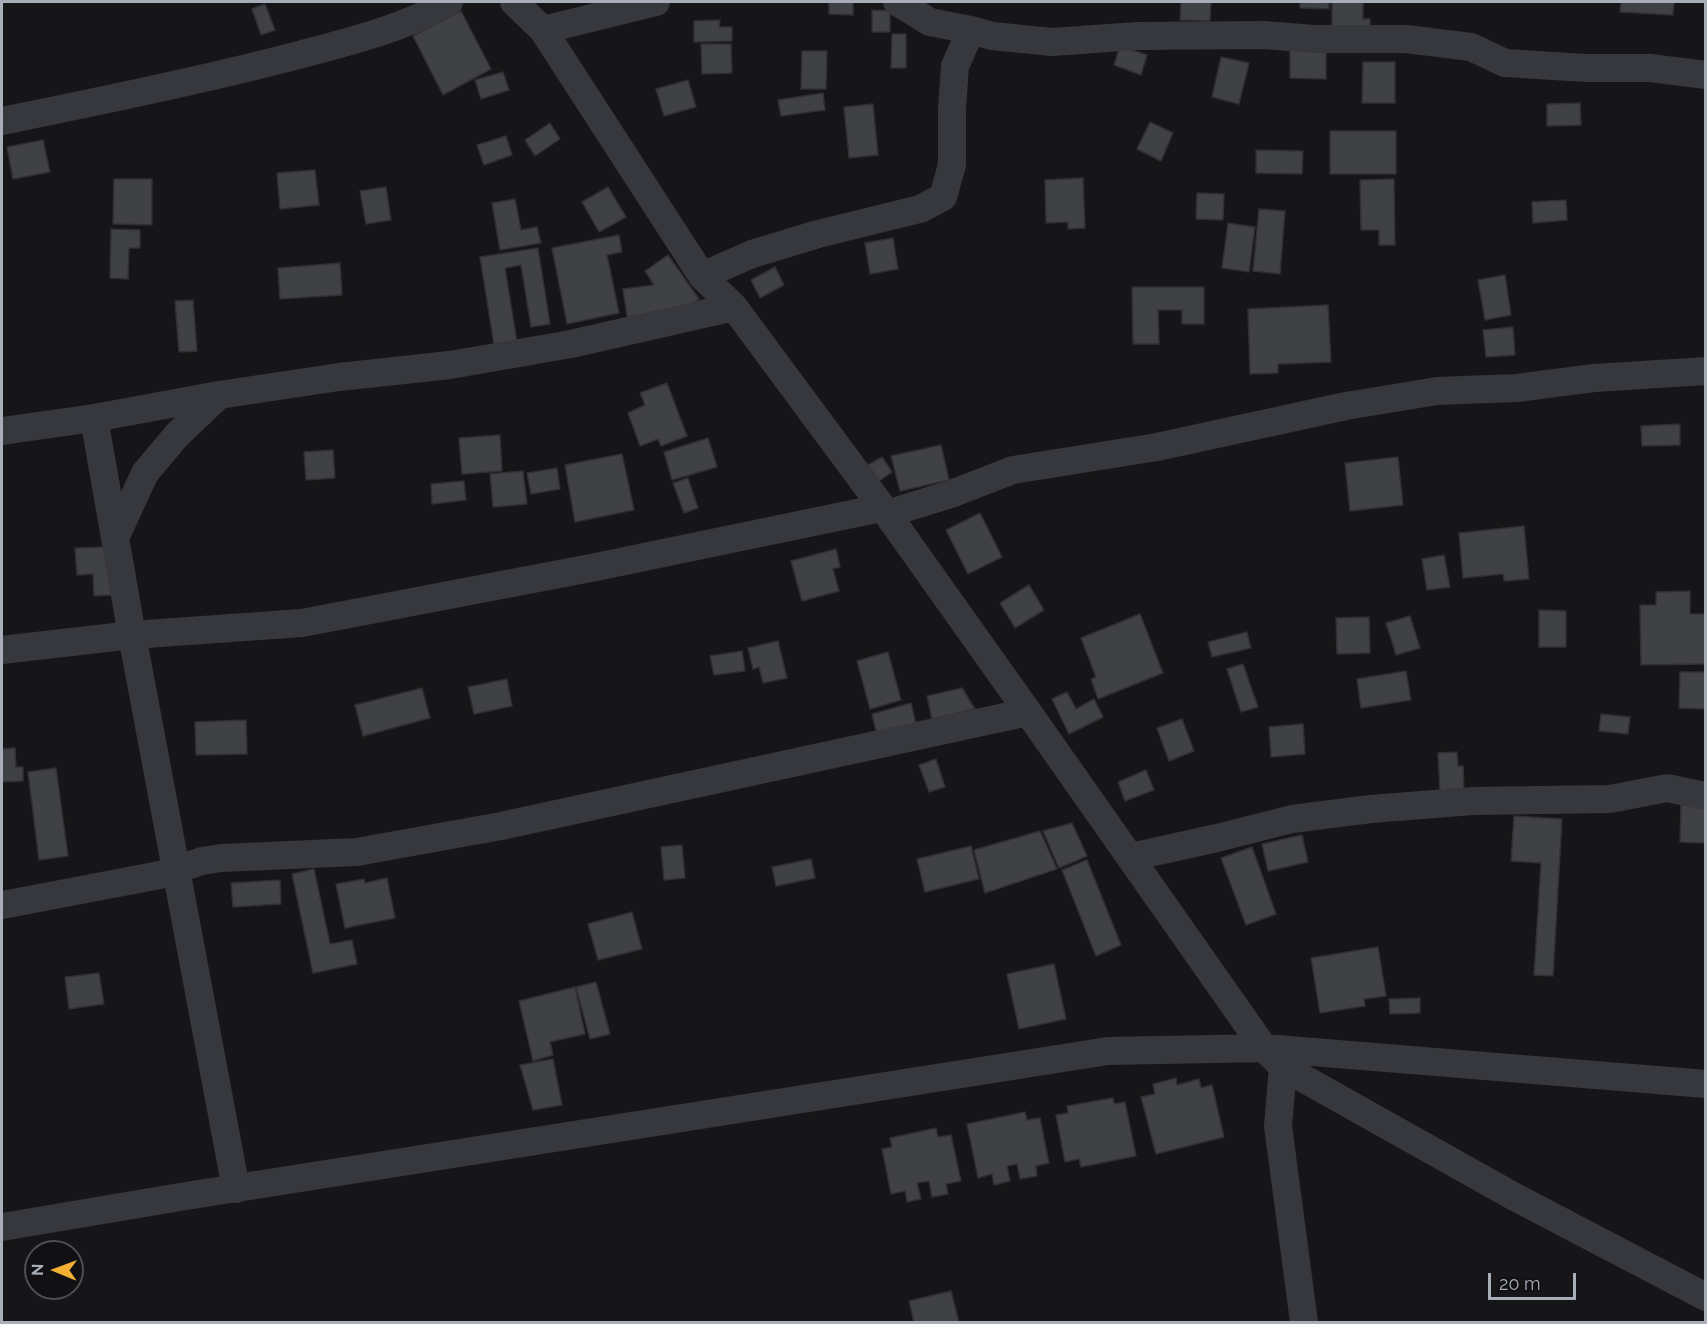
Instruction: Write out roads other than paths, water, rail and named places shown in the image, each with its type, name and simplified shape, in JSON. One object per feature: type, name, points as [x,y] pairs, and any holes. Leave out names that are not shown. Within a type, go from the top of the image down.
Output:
[{"type":"street","points":[[2,121],[204,80],[339,45],[429,14],[449,2]]},
{"type":"street","points":[[514,2],[543,30],[702,276],[734,307],[884,511],[1273,1058],[1514,1196],[1706,1297]]},
{"type":"street","points":[[543,30],[656,2]]},
{"type":"street","points":[[897,2],[930,22],[992,36],[1052,42],[1137,36],[1264,35],[1314,39],[1406,39],[1471,47],[1505,63],[1586,68],[1650,68],[1706,75]]},
{"type":"street","points":[[702,276],[752,254],[818,234],[920,209],[944,196],[952,165],[955,66],[971,30]]},
{"type":"street","points":[[2,431],[339,377],[450,365],[505,356],[571,344],[734,307]]},
{"type":"street","points":[[2,650],[132,635],[302,623],[884,511],[893,512],[951,494],[1013,470],[1157,447],[1346,406],[1437,391],[1517,388],[1594,378],[1706,371]]},
{"type":"street","points":[[115,538],[145,472],[177,435],[219,395]]},
{"type":"street","points":[[94,418],[132,635],[236,1189]]},
{"type":"street","points":[[2,905],[160,875],[202,861],[221,858],[357,852],[501,826],[1028,712]]},
{"type":"street","points":[[1131,857],[1292,819],[1371,809],[1473,801],[1610,799],[1667,788],[1706,796]]},
{"type":"street","points":[[2,1227],[1108,1051],[1273,1058],[1706,1084]]},
{"type":"street","points":[[1273,1058],[1278,1126],[1304,1323]]}]
